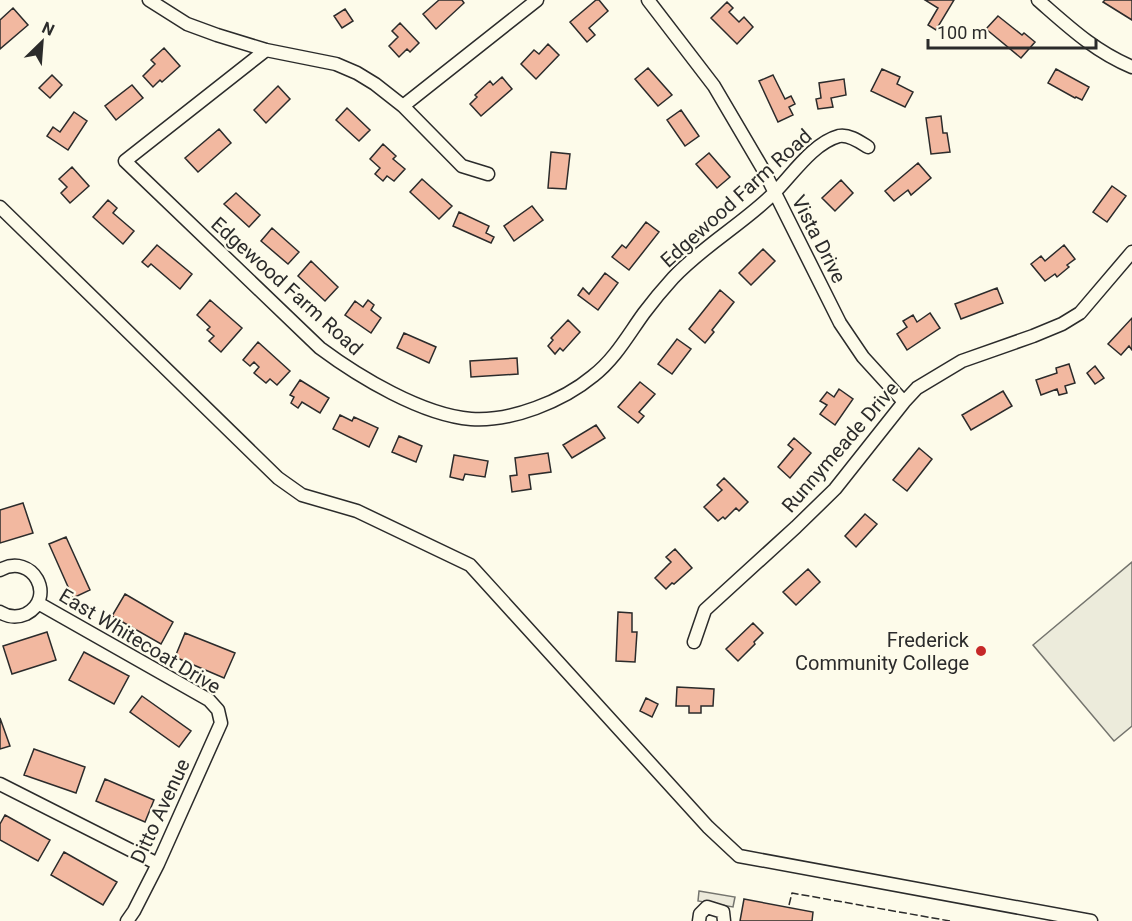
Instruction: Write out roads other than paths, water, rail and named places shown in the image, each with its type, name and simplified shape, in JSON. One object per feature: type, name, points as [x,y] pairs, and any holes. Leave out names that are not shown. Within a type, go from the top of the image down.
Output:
[{"type":"street","points":[[403,106],[537,0]]},
{"type":"street","name":"Vista Drive","points":[[648,0],[714,86],[764,171],[840,323],[863,357],[904,402]]},
{"type":"street","points":[[1038,0],[1078,36],[1108,57],[1132,67]]},
{"type":"street","points":[[158,2],[187,24],[217,35],[266,50],[336,64],[357,73],[403,106],[462,166],[488,174]]},
{"type":"street","name":"Edgewood Farm Road","points":[[266,50],[125,161],[320,348],[351,371],[393,393],[442,414],[472,419],[501,416],[534,408],[563,397],[594,376],[616,354],[646,310],[675,276],[709,244],[774,194],[820,146],[840,136],[855,139],[868,147]]},
{"type":"street","points":[[0,207],[278,478],[302,495],[357,511],[470,565],[708,826],[739,856],[1091,921]]},
{"type":"street","name":"Runnymeade Drive","points":[[694,642],[705,610],[835,489],[904,402],[918,388],[962,361],[1033,336],[1062,324],[1080,313],[1132,252]]},
{"type":"street","name":"East Whitecoat Drive","points":[[0,570],[7,566],[17,565],[27,568],[35,574],[40,594],[38,603],[22,616],[12,617],[0,612]]},
{"type":"street","name":"East Whitecoat Drive","points":[[38,603],[209,700],[220,715]]},
{"type":"street","name":"Ditto Avenue","points":[[127,921],[158,864],[221,723],[220,715]]},
{"type":"street","points":[[0,784],[158,864]]},
{"type":"street","points":[[699,921],[700,914],[707,907],[723,912],[724,921]]},
{"type":"place","name":"Frederick Community College","points":[[981,651]]}]
